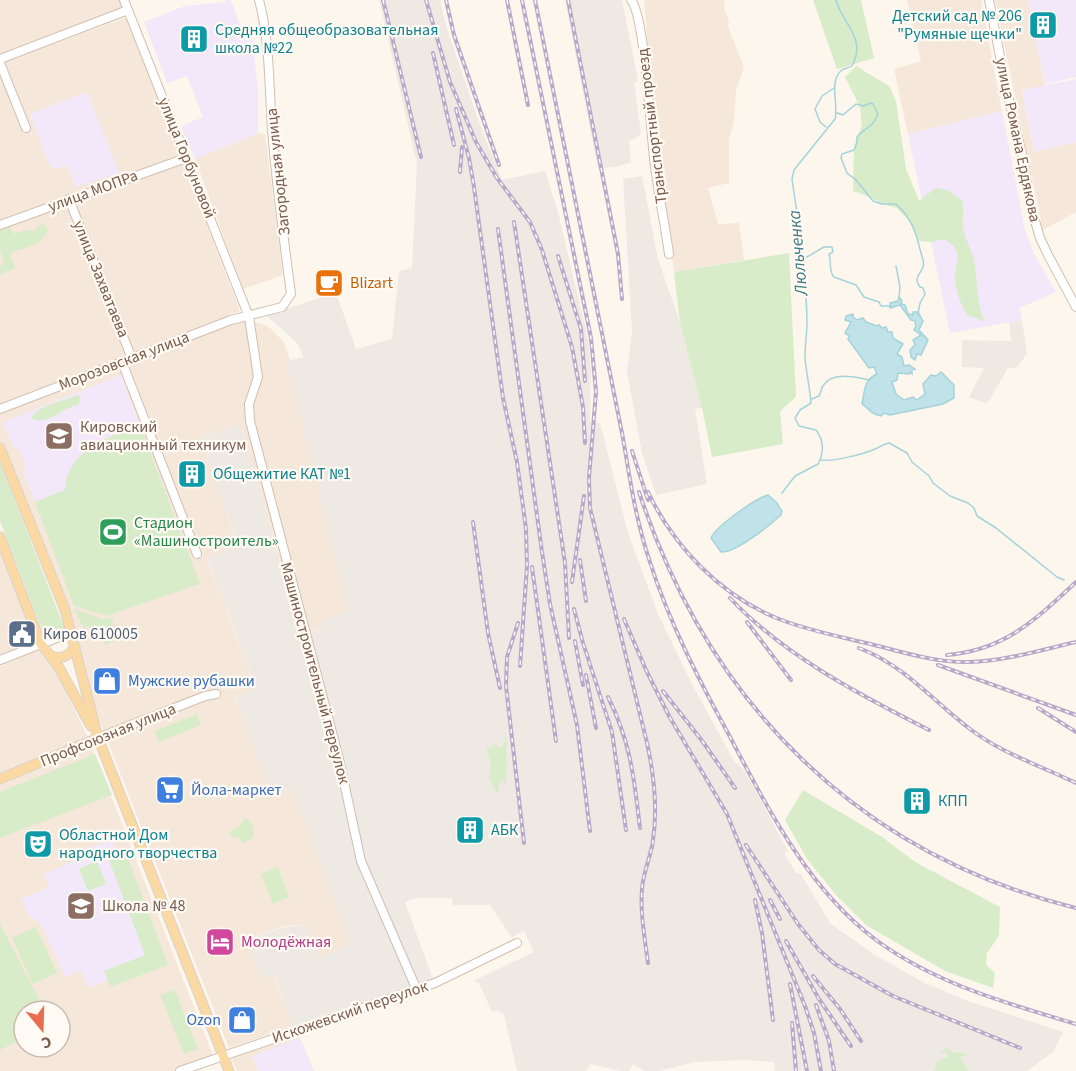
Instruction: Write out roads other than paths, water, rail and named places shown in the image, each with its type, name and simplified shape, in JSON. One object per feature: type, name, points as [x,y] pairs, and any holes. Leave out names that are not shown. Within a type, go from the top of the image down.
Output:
[{"type":"main road","points":[[0,448],[65,610],[98,738],[228,1071]]},
{"type":"main road","points":[[0,537],[42,644],[58,666],[98,738]]},
{"type":"main road","points":[[51,657],[66,656],[75,646]]},
{"type":"main road","name":"Профсоюзная улица","points":[[0,779],[98,738]]},
{"type":"street","name":"улица Горбуновой","points":[[124,0],[249,317]]},
{"type":"street","name":"Загородная улица","points":[[249,317],[282,308],[291,294],[272,128],[269,62],[260,0]]},
{"type":"street","name":"Транспортный проезд","points":[[631,0],[637,10],[643,45],[652,146],[669,254]]},
{"type":"street","name":"улица Романа Ердякова","points":[[989,0],[1023,158],[1031,207],[1040,238],[1076,307]]},
{"type":"street","points":[[27,128],[0,61],[128,10]]},
{"type":"street","name":"улица МОПРа","points":[[0,225],[186,158]]},
{"type":"street","name":"улица Захватаева","points":[[69,199],[132,359]]},
{"type":"street","name":"Морозовская улица","points":[[0,409],[231,320],[249,317]]},
{"type":"street","name":"Машиностроительный переулок","points":[[249,317],[258,377],[249,404],[250,421],[305,637],[339,759],[361,861],[416,988]]},
{"type":"street","points":[[122,362],[197,554]]},
{"type":"street","points":[[0,660],[72,632]]},
{"type":"street","name":"Профсоюзная улица","points":[[98,738],[205,696],[216,694]]},
{"type":"street","name":"Искожевский переулок","points":[[180,1071],[435,983],[517,943]]},
{"type":"water","points":[[899,297],[908,314],[913,315],[913,312],[918,312],[923,321],[919,330],[928,340],[921,355],[917,354],[915,360],[911,357],[910,350],[915,345],[913,340],[921,335],[914,330],[915,321],[911,320],[900,305],[890,308],[890,303],[898,301]]},
{"type":"water","points":[[853,314],[857,320],[863,318],[866,322],[882,328],[886,327],[888,332],[892,332],[893,338],[903,344],[897,354],[902,357],[904,366],[909,365],[915,369],[912,370],[912,374],[910,372],[909,374],[898,373],[897,380],[892,382],[896,394],[904,400],[913,397],[917,400],[925,394],[923,384],[931,375],[936,376],[941,372],[954,385],[954,398],[943,404],[890,415],[884,413],[881,416],[871,412],[862,404],[864,391],[869,380],[877,374],[874,367],[869,368],[845,333],[851,322],[845,320],[846,316]]},
{"type":"water","points":[[768,495],[782,511],[781,515],[744,543],[721,552],[711,538],[714,533],[736,514]]},
{"type":"waterway","name":"Люльченка","points":[[782,493],[795,476],[818,464],[822,451],[821,438],[816,430],[799,426],[795,418],[800,410],[811,403],[805,357],[807,321],[805,285],[792,179],[794,170],[835,119],[836,80],[842,70],[852,66],[856,56],[855,39],[836,0]]},
{"type":"waterway","points":[[826,127],[820,122],[815,109],[822,96],[834,88]]},
{"type":"waterway","points":[[837,113],[843,115],[856,104],[863,106],[871,103],[878,114],[874,122],[857,137],[854,150],[842,154],[841,158],[847,173],[856,180],[873,201],[882,204],[896,204],[913,226],[924,263],[917,279],[925,294],[918,314]]},
{"type":"waterway","points":[[802,260],[824,247],[832,247],[833,252],[829,254],[831,272],[834,277],[856,285],[864,297],[879,302],[881,306],[891,306]]},
{"type":"waterway","points":[[896,266],[900,287],[899,298]]},
{"type":"waterway","points":[[812,399],[819,396],[823,386],[832,378],[844,376],[870,380]]},
{"type":"waterway","points":[[821,460],[856,455],[889,443],[907,453],[912,462],[929,476],[933,483],[950,496],[968,503],[974,508],[977,516],[1064,580]]},
{"type":"railway","points":[[383,0],[421,157]]},
{"type":"railway","points":[[426,0],[450,82],[476,142],[497,178],[530,222],[542,250],[572,347],[583,407],[585,443]]},
{"type":"railway","points":[[446,0],[454,35],[499,165]]},
{"type":"railway","points":[[507,0],[528,105]]},
{"type":"railway","points":[[522,0],[591,338],[596,392],[589,478],[590,508],[647,743],[653,779],[654,828],[642,898],[648,963]]},
{"type":"railway","points":[[535,0],[641,531],[666,607],[718,714],[759,791],[792,846],[830,897],[852,920],[876,940],[923,969],[972,991],[1076,1024]]},
{"type":"railway","points":[[568,0],[618,254],[622,299]]},
{"type":"railway","points":[[433,53],[454,145]]},
{"type":"railway","points":[[456,109],[474,187],[503,398],[517,462],[526,529],[527,566],[520,666]]},
{"type":"railway","points":[[460,172],[462,147]]},
{"type":"railway","points":[[514,222],[565,563],[569,638]]},
{"type":"railway","points":[[498,229],[542,552],[550,604],[577,725],[590,831]]},
{"type":"railway","points":[[558,256],[581,329],[585,381]]},
{"type":"railway","points":[[632,451],[648,500]]},
{"type":"railway","points":[[639,492],[669,569],[706,639],[751,703],[802,759],[860,809],[926,850],[998,883],[1076,908]]},
{"type":"railway","points":[[648,492],[671,532],[702,568],[738,597],[790,623],[917,656],[956,662],[996,660],[1076,642]]},
{"type":"railway","points":[[572,582],[584,496]]},
{"type":"railway","points":[[473,522],[488,633],[500,688]]},
{"type":"railway","points":[[580,560],[586,601]]},
{"type":"railway","points":[[532,567],[556,741]]},
{"type":"railway","points":[[947,655],[986,647],[1019,630],[1076,582]]},
{"type":"railway","points":[[730,598],[751,619],[798,656],[876,703],[929,730]]},
{"type":"railway","points":[[574,609],[612,732],[626,830]]},
{"type":"railway","points":[[624,619],[669,716],[727,814],[805,1006],[814,1033],[821,1071]]},
{"type":"railway","points":[[747,622],[791,680]]},
{"type":"railway","points":[[518,623],[507,657],[506,686],[524,843]]},
{"type":"railway","points":[[575,641],[583,685]]},
{"type":"railway","points":[[859,648],[890,664],[918,684],[982,738],[1076,783]]},
{"type":"railway","points":[[938,665],[1076,715]]},
{"type":"railway","points":[[586,675],[596,728]]},
{"type":"railway","points":[[663,691],[735,788]]},
{"type":"railway","points":[[608,697],[627,745],[640,828]]},
{"type":"railway","points":[[1038,708],[1076,732]]},
{"type":"railway","points":[[746,845],[798,924],[819,950],[835,964],[893,996],[1020,1048]]},
{"type":"railway","points":[[755,900],[762,933],[773,1020]]},
{"type":"railway","points":[[770,900],[780,919]]},
{"type":"railway","points":[[786,941],[819,999],[851,1046]]},
{"type":"railway","points":[[813,976],[840,1009],[861,1041]]},
{"type":"railway","points":[[790,984],[807,1071]]},
{"type":"railway","points":[[816,1005],[829,1041],[834,1071]]},
{"type":"railway","points":[[792,1023],[796,1071]]},
{"type":"place","name":"Детский сад № 206 \"Румяные щечки\"","points":[[1043,25]]},
{"type":"place","name":"Средняя общеобразовательная школа №22","points":[[194,39]]},
{"type":"place","name":"Blizart","points":[[329,283]]},
{"type":"place","name":"Кировский авиационный техникум","points":[[59,436]]},
{"type":"place","name":"Общежитие КАТ №1","points":[[192,474]]},
{"type":"place","name":"Стадион «Машиностроитель»","points":[[113,532]]},
{"type":"place","name":"Киров 610005","points":[[22,634]]},
{"type":"place","name":"Мужские рубашки","points":[[107,681]]},
{"type":"place","name":"Йола-маркет","points":[[170,790]]},
{"type":"place","name":"КПП","points":[[917,801]]},
{"type":"place","name":"АБК","points":[[470,830]]},
{"type":"place","name":"Областной Дом народного творчества","points":[[38,844]]},
{"type":"place","name":"Школа № 48","points":[[81,906]]},
{"type":"place","name":"Молодёжная","points":[[220,942]]},
{"type":"place","name":"Ozon","points":[[242,1020]]}]
